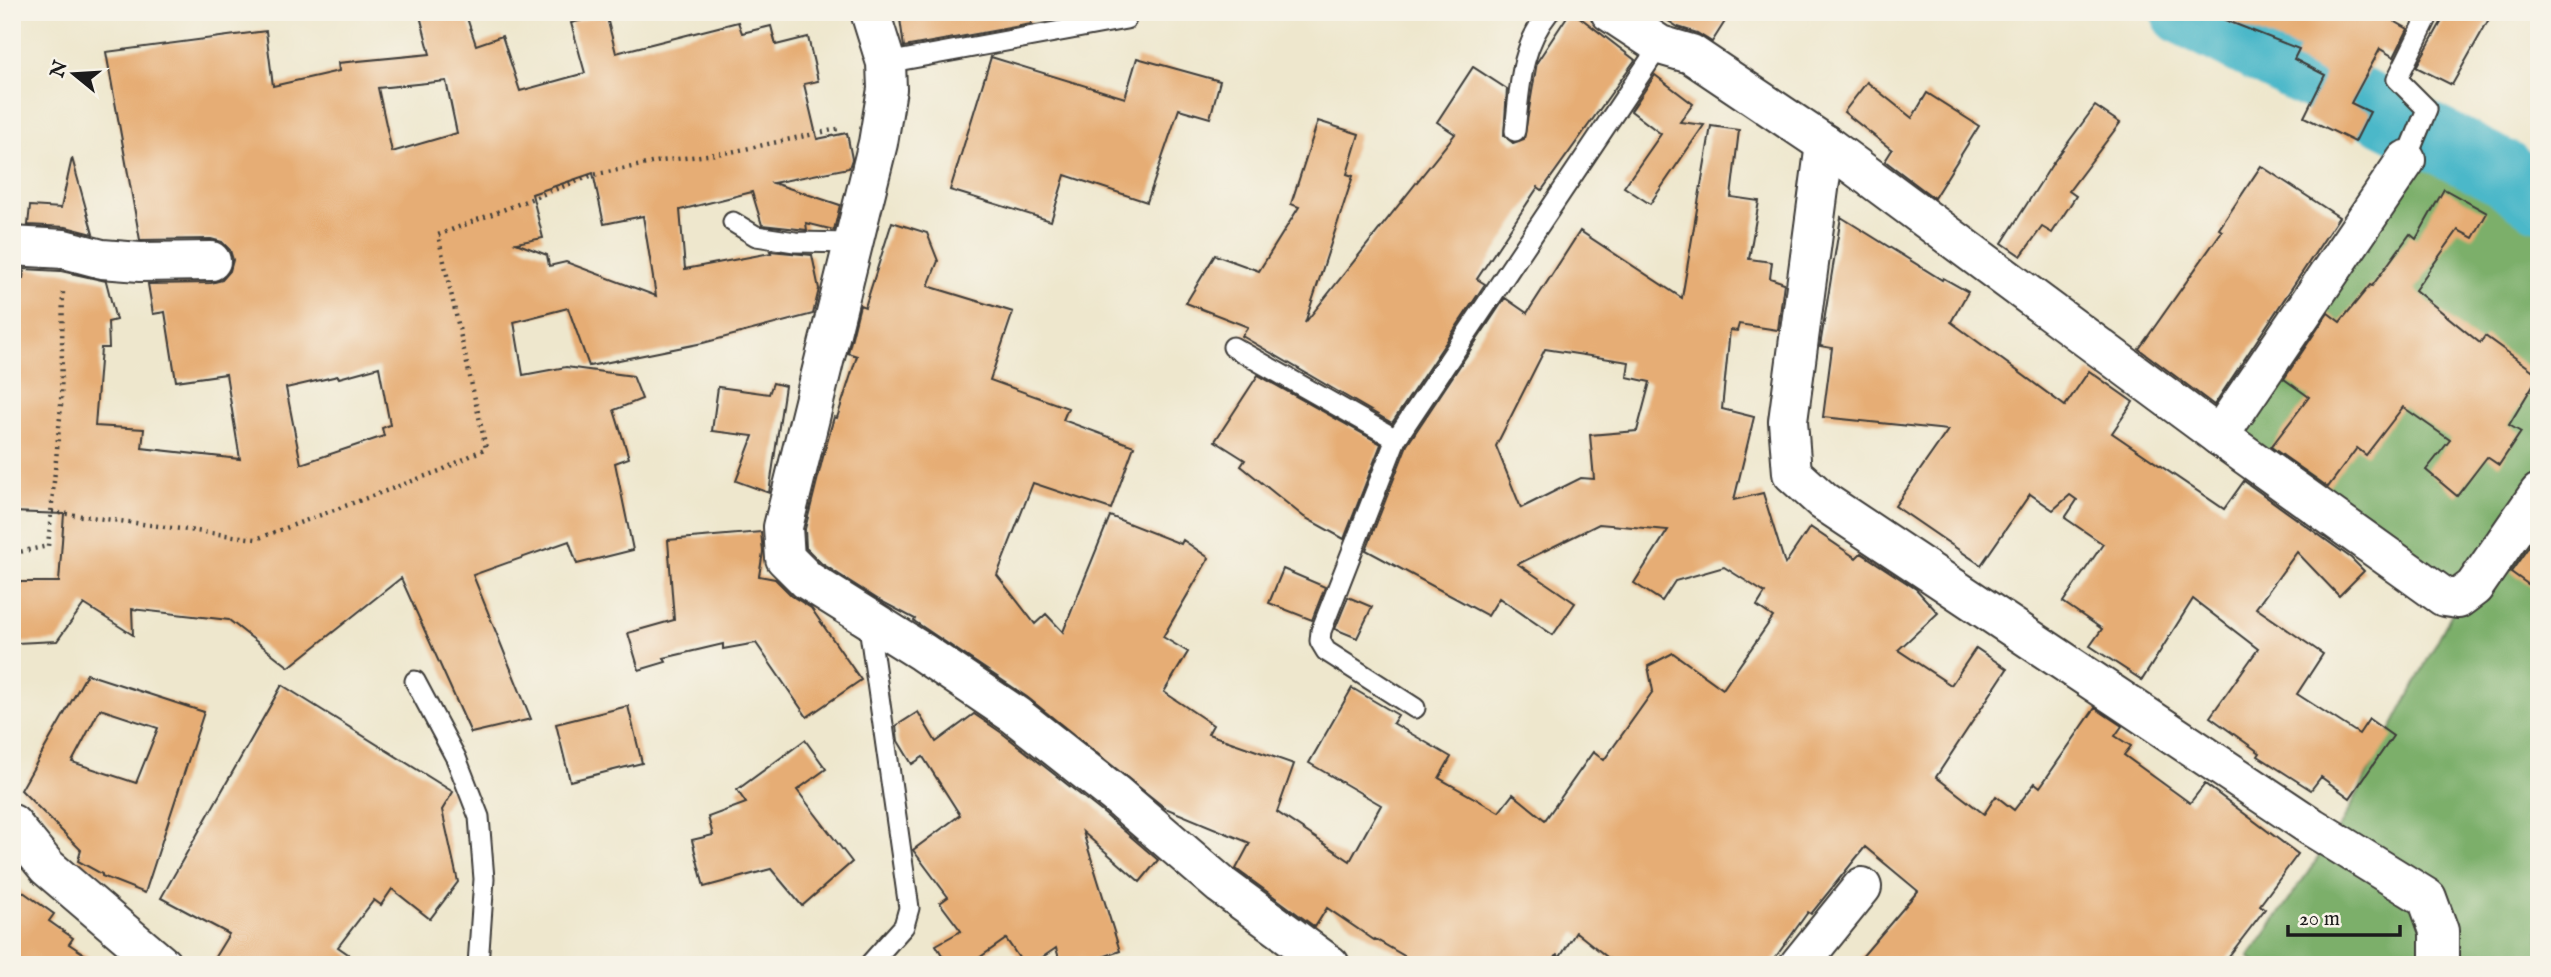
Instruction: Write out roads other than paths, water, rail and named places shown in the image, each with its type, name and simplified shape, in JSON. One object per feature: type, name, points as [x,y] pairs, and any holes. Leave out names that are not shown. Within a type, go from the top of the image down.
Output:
[{"type":"street","points":[[870,12],[886,63],[887,89],[853,243],[783,527],[785,558],[807,580],[1015,715],[1115,794],[1221,885],[1330,965]]},
{"type":"street","points":[[1610,12],[1660,45],[1691,54],[1825,144],[2219,436],[2444,597],[2458,599],[2474,587],[2539,493]]},
{"type":"street","points":[[1825,144],[1788,421],[1792,473],[1823,501],[2312,827],[2427,898],[2440,931],[2439,965]]},
{"type":"street","points":[[2219,436],[2406,160]]},
{"type":"street","points":[[12,246],[64,249],[102,259],[140,262],[211,261]]},
{"type":"street","points":[[12,824],[47,867],[162,965]]},
{"type":"street","points":[[1799,965],[1862,887]]},
{"type":"lane","points":[[1515,131],[1527,47],[1549,12]]},
{"type":"lane","points":[[2406,160],[2427,108],[2397,79],[2430,12]]},
{"type":"lane","points":[[886,63],[1126,19]]},
{"type":"lane","points":[[1415,708],[1326,651],[1320,641],[1321,631],[1396,439],[1660,45]]},
{"type":"lane","points":[[733,222],[755,236],[794,242],[853,243]]},
{"type":"lane","points":[[1233,347],[1396,439]]},
{"type":"lane","points":[[868,618],[909,908],[904,926],[869,965]]},
{"type":"lane","points":[[415,681],[456,758],[479,817],[484,879],[478,965]]},
{"type":"waterway","points":[[2184,12],[2501,172],[2539,198]]}]
